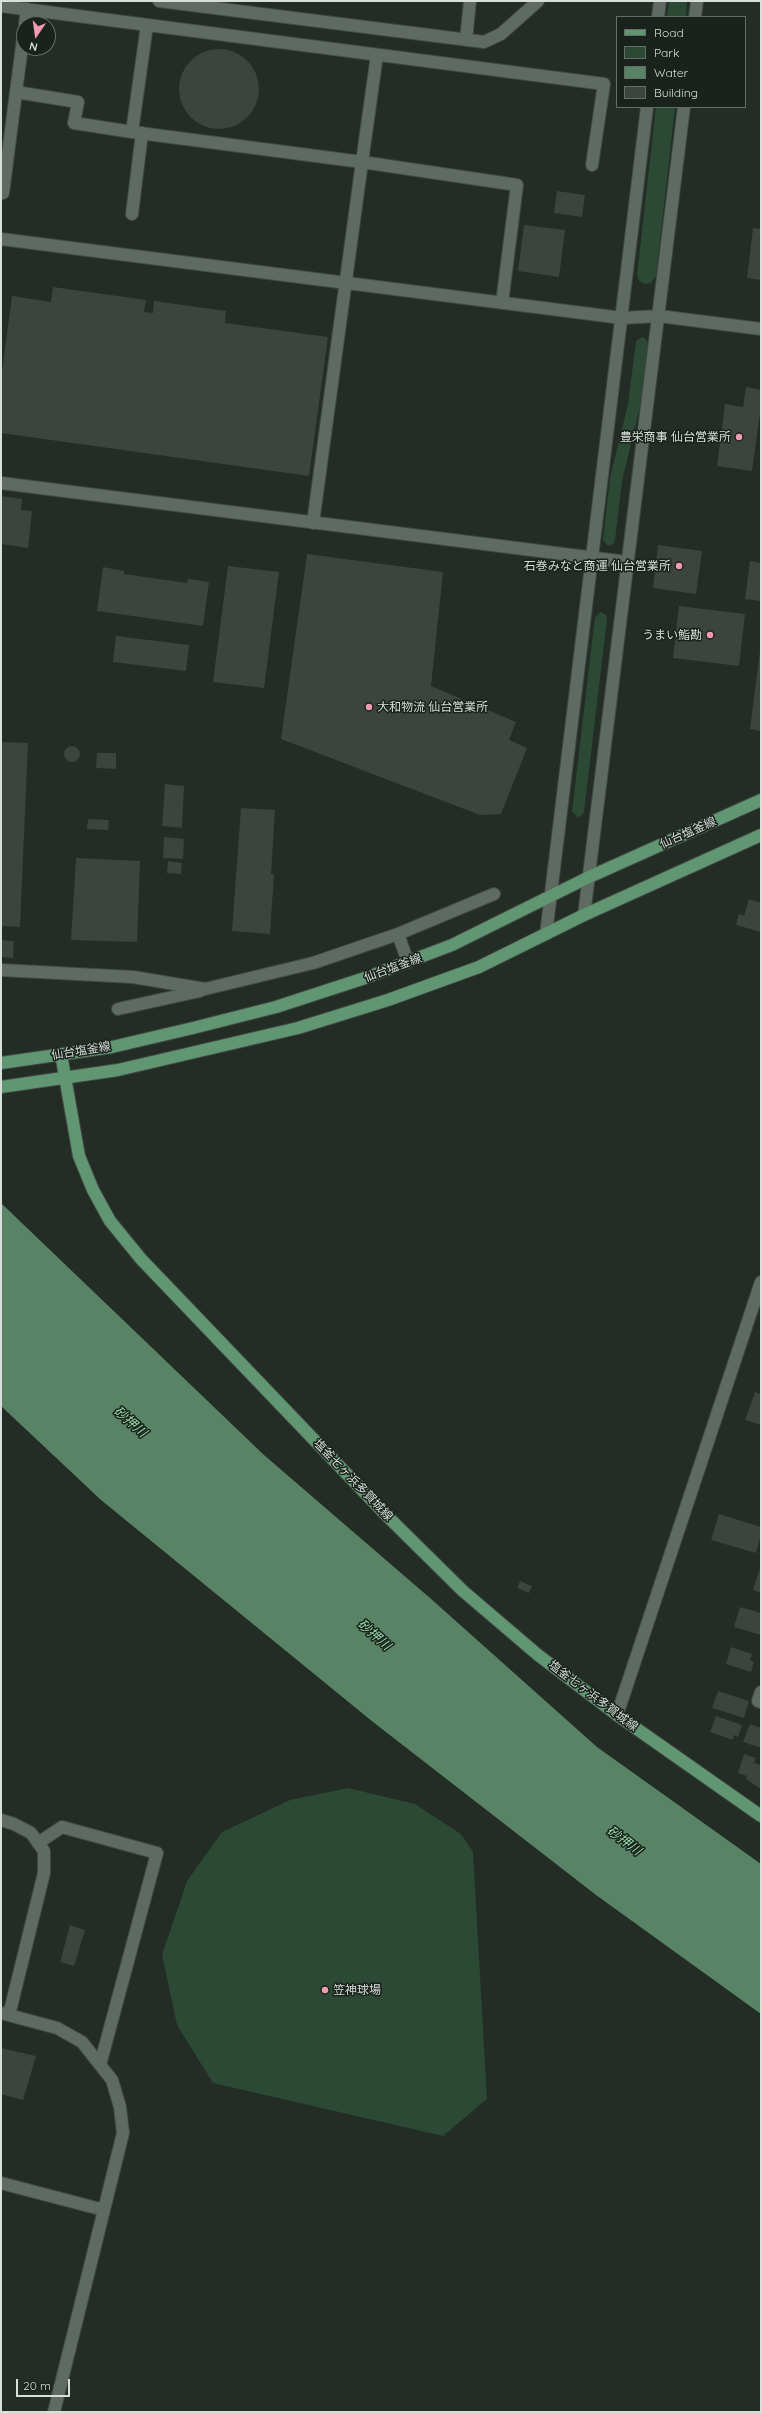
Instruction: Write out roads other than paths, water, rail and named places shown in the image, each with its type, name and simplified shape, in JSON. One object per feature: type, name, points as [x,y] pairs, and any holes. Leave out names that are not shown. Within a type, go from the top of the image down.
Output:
[{"type":"main road","name":"仙台塩釜線","points":[[1,1063],[112,1047],[276,1007],[408,962],[452,945],[589,877],[761,800]]},
{"type":"main road","name":"仙台塩釜線","points":[[1,1088],[118,1070],[298,1028],[388,1000],[479,967],[584,915],[761,835]]},
{"type":"main road","name":"塩釜七ヶ浜多賀城線","points":[[61,1054],[64,1079],[79,1156],[93,1190],[110,1222],[141,1259],[387,1516],[463,1591],[538,1655],[617,1715],[761,1816]]},
{"type":"street","points":[[159,1],[226,5],[484,42],[501,34],[538,1]]},
{"type":"street","points":[[466,40],[470,1]]},
{"type":"street","points":[[657,1],[660,1],[658,16]]},
{"type":"street","points":[[695,16],[697,1]]},
{"type":"street","points":[[1,6],[604,84],[592,165]]},
{"type":"street","points":[[26,16],[27,9]]},
{"type":"street","points":[[132,214],[137,133],[147,25]]},
{"type":"street","points":[[313,523],[377,55]]},
{"type":"street","points":[[3,193],[21,56]]},
{"type":"street","points":[[16,92],[78,102],[74,123],[137,133],[362,162],[517,185],[502,303]]},
{"type":"street","points":[[546,934],[594,558],[648,108]]},
{"type":"street","points":[[584,915],[684,108]]},
{"type":"street","points":[[1,239],[345,284],[622,318],[659,316],[761,329]]},
{"type":"street","points":[[1,484],[627,562]]},
{"type":"street","points":[[118,1009],[205,990],[313,963],[398,934],[494,894]]},
{"type":"street","points":[[398,934],[408,962]]},
{"type":"street","points":[[1,970],[133,977],[205,990]]},
{"type":"street","points":[[617,1715],[761,1282]]},
{"type":"street","points":[[761,1692],[758,1701],[761,1702]]},
{"type":"street","points":[[1,1820],[14,1824],[31,1833],[44,1851],[44,1873],[5,2014],[57,2028],[82,2042],[112,2080],[120,2107],[123,2132],[54,2412]]},
{"type":"street","points":[[38,1844],[62,1827],[157,1853],[100,2065]]},
{"type":"street","points":[[1,2182],[104,2210]]},
{"type":"water","name":"砂押川","points":[[1,1203],[264,1455],[430,1598],[597,1747],[761,1864],[761,2014],[596,1895],[373,1722],[101,1500],[1,1406]]},
{"type":"place","name":"豊栄商事 仙台営業所","points":[[739,437]]},
{"type":"place","name":"石巻みなと商運 仙台営業所","points":[[679,566]]},
{"type":"place","name":"うまい鮨勘","points":[[710,635]]},
{"type":"place","name":"大和物流 仙台営業所","points":[[369,707]]},
{"type":"place","name":"笠神球場","points":[[325,1990]]}]
